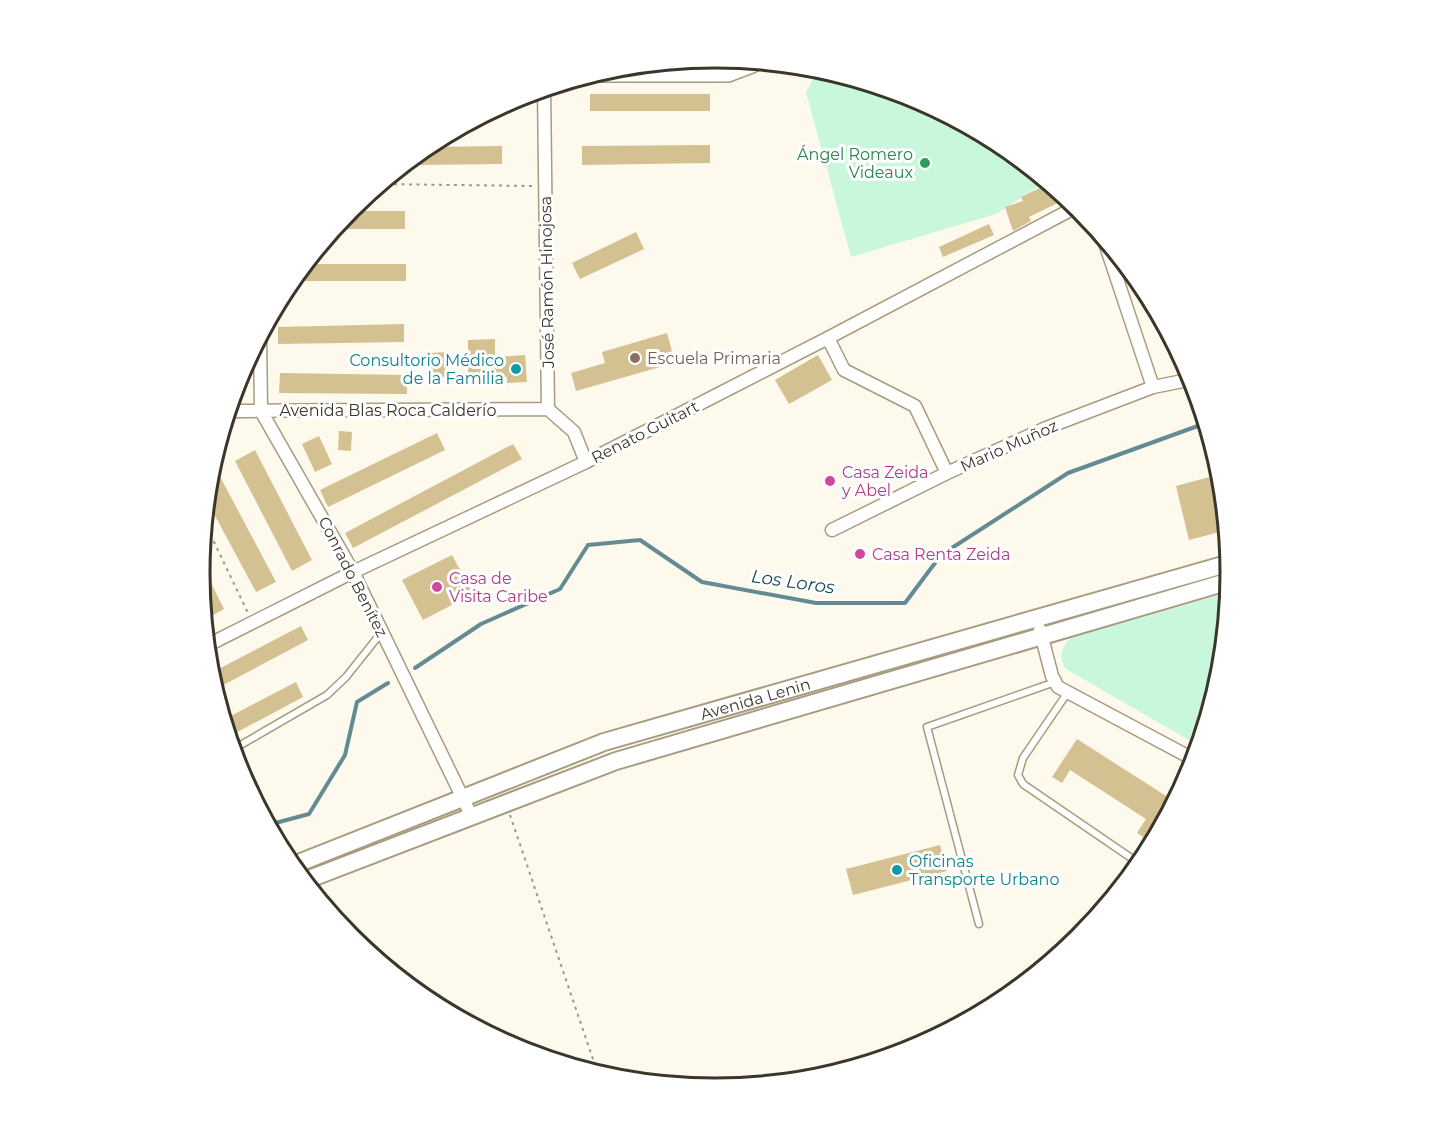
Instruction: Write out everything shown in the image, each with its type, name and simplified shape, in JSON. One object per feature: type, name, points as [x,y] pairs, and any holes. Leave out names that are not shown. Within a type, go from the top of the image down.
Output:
[{"type":"main road","name":"Avenida Lenin","points":[[301,862],[604,742],[1220,566]]},
{"type":"main road","name":"Avenida Lenin","points":[[312,878],[616,761],[1220,583]]},
{"type":"street","points":[[636,74],[728,74],[742,69]]},
{"type":"street","name":"José Ramón Hinojosa","points":[[544,97],[548,409]]},
{"type":"street","name":"Renato Guitart","points":[[214,642],[353,572],[586,462],[828,338],[1067,211]]},
{"type":"street","points":[[1110,258],[1153,387]]},
{"type":"street","points":[[828,338],[844,370],[915,406],[947,473]]},
{"type":"street","name":"Conrado Benítez","points":[[260,353],[261,411],[353,572],[471,815]]},
{"type":"street","name":"Mario Muñoz","points":[[832,530],[947,473],[1046,428],[1153,387],[1182,380]]},
{"type":"street","points":[[548,409],[574,432],[586,462]]},
{"type":"street","name":"Avenida Blas Roca Calderío","points":[[236,411],[548,409]]},
{"type":"street","points":[[1036,617],[1052,676],[1058,687],[1186,755]]},
{"type":"lane","points":[[240,745],[327,696],[381,633]]},
{"type":"lane","points":[[979,924],[927,728],[1055,682]]},
{"type":"lane","points":[[1068,692],[1023,758],[1018,775],[1023,784],[1132,858]]},
{"type":"path","points":[[393,184],[546,186]]},
{"type":"path","points":[[211,536],[253,623]]},
{"type":"path","points":[[506,802],[594,1064]]},
{"type":"green space","name":"Ángel Romero Videaux","points":[[814,77],[877,94],[908,106],[968,135],[1039,186],[996,214],[851,257],[806,92]]},
{"type":"green space","points":[[1219,595],[1211,672],[1191,742],[1066,669],[1062,661],[1062,653],[1071,638]]},
{"type":"building","points":[[590,94],[710,94],[710,111],[590,111]]},
{"type":"building","points":[[710,145],[710,163],[582,165],[582,146]]},
{"type":"building","points":[[502,146],[502,164],[417,165],[444,147]]},
{"type":"building","points":[[1041,187],[1058,203],[1029,217],[1031,221],[1013,231],[1005,207],[1023,201],[1021,197]]},
{"type":"building","points":[[363,211],[405,211],[405,229],[346,229]]},
{"type":"building","points":[[989,224],[994,235],[943,257],[939,247]]},
{"type":"building","points":[[636,232],[644,249],[580,279],[572,263]]},
{"type":"building","points":[[315,264],[406,264],[406,281],[303,281]]},
{"type":"building","points":[[404,324],[404,342],[278,344],[278,327]]},
{"type":"building","name":"Escuela Primaria","points":[[667,333],[672,351],[664,354],[667,365],[576,391],[571,373],[605,363],[602,352]]},
{"type":"building","points":[[495,339],[495,357],[525,355],[527,382],[507,383],[507,377],[468,378],[468,340]]},
{"type":"building","points":[[448,352],[448,377],[429,378],[428,353]]},
{"type":"building","points":[[818,355],[832,380],[789,404],[775,380]]},
{"type":"building","points":[[280,373],[407,375],[407,394],[279,393]]},
{"type":"building","points":[[339,431],[352,432],[351,451],[338,450]]},
{"type":"building","points":[[437,433],[445,450],[328,507],[320,490]]},
{"type":"building","points":[[319,436],[332,464],[315,472],[302,444]]},
{"type":"building","points":[[513,444],[522,459],[353,548],[345,533]]},
{"type":"building","points":[[255,450],[312,560],[292,571],[235,461]]},
{"type":"building","points":[[219,475],[276,582],[256,592],[213,513]]},
{"type":"building","points":[[1211,477],[1218,532],[1189,540],[1176,486]]},
{"type":"building","name":"Casa de Visita Caribe","points":[[452,555],[473,594],[423,620],[402,580]]},
{"type":"building","points":[[210,582],[224,609],[212,616]]},
{"type":"building","points":[[301,626],[308,640],[222,686],[219,669]]},
{"type":"building","points":[[296,682],[303,697],[235,733],[231,716]]},
{"type":"building","points":[[1077,739],[1168,797],[1145,838],[1137,833],[1146,819],[1070,770],[1062,783],[1052,777]]},
{"type":"building","name":"Oficinas Transporte Urbano","points":[[940,845],[947,871],[853,895],[846,869]]},
{"type":"waterway","name":"Los Loros","points":[[415,668],[481,624],[560,589],[588,545],[640,540],[702,582],[816,603],[905,603],[941,555],[1068,473],[1198,426]]},
{"type":"waterway","points":[[275,823],[309,814],[345,755],[357,702],[388,683]]},
{"type":"place","name":"Ángel Romero Videaux","points":[[925,163]]},
{"type":"place","name":"Escuela Primaria","points":[[635,358]]},
{"type":"place","name":"Consultorio Médico de la Familia","points":[[516,369]]},
{"type":"place","name":"Casa Zeida y Abel","points":[[830,481]]},
{"type":"place","name":"Casa Renta Zeida","points":[[860,554]]},
{"type":"place","name":"Casa de Visita Caribe","points":[[437,587]]},
{"type":"place","name":"Oficinas Transporte Urbano","points":[[897,870]]}]
